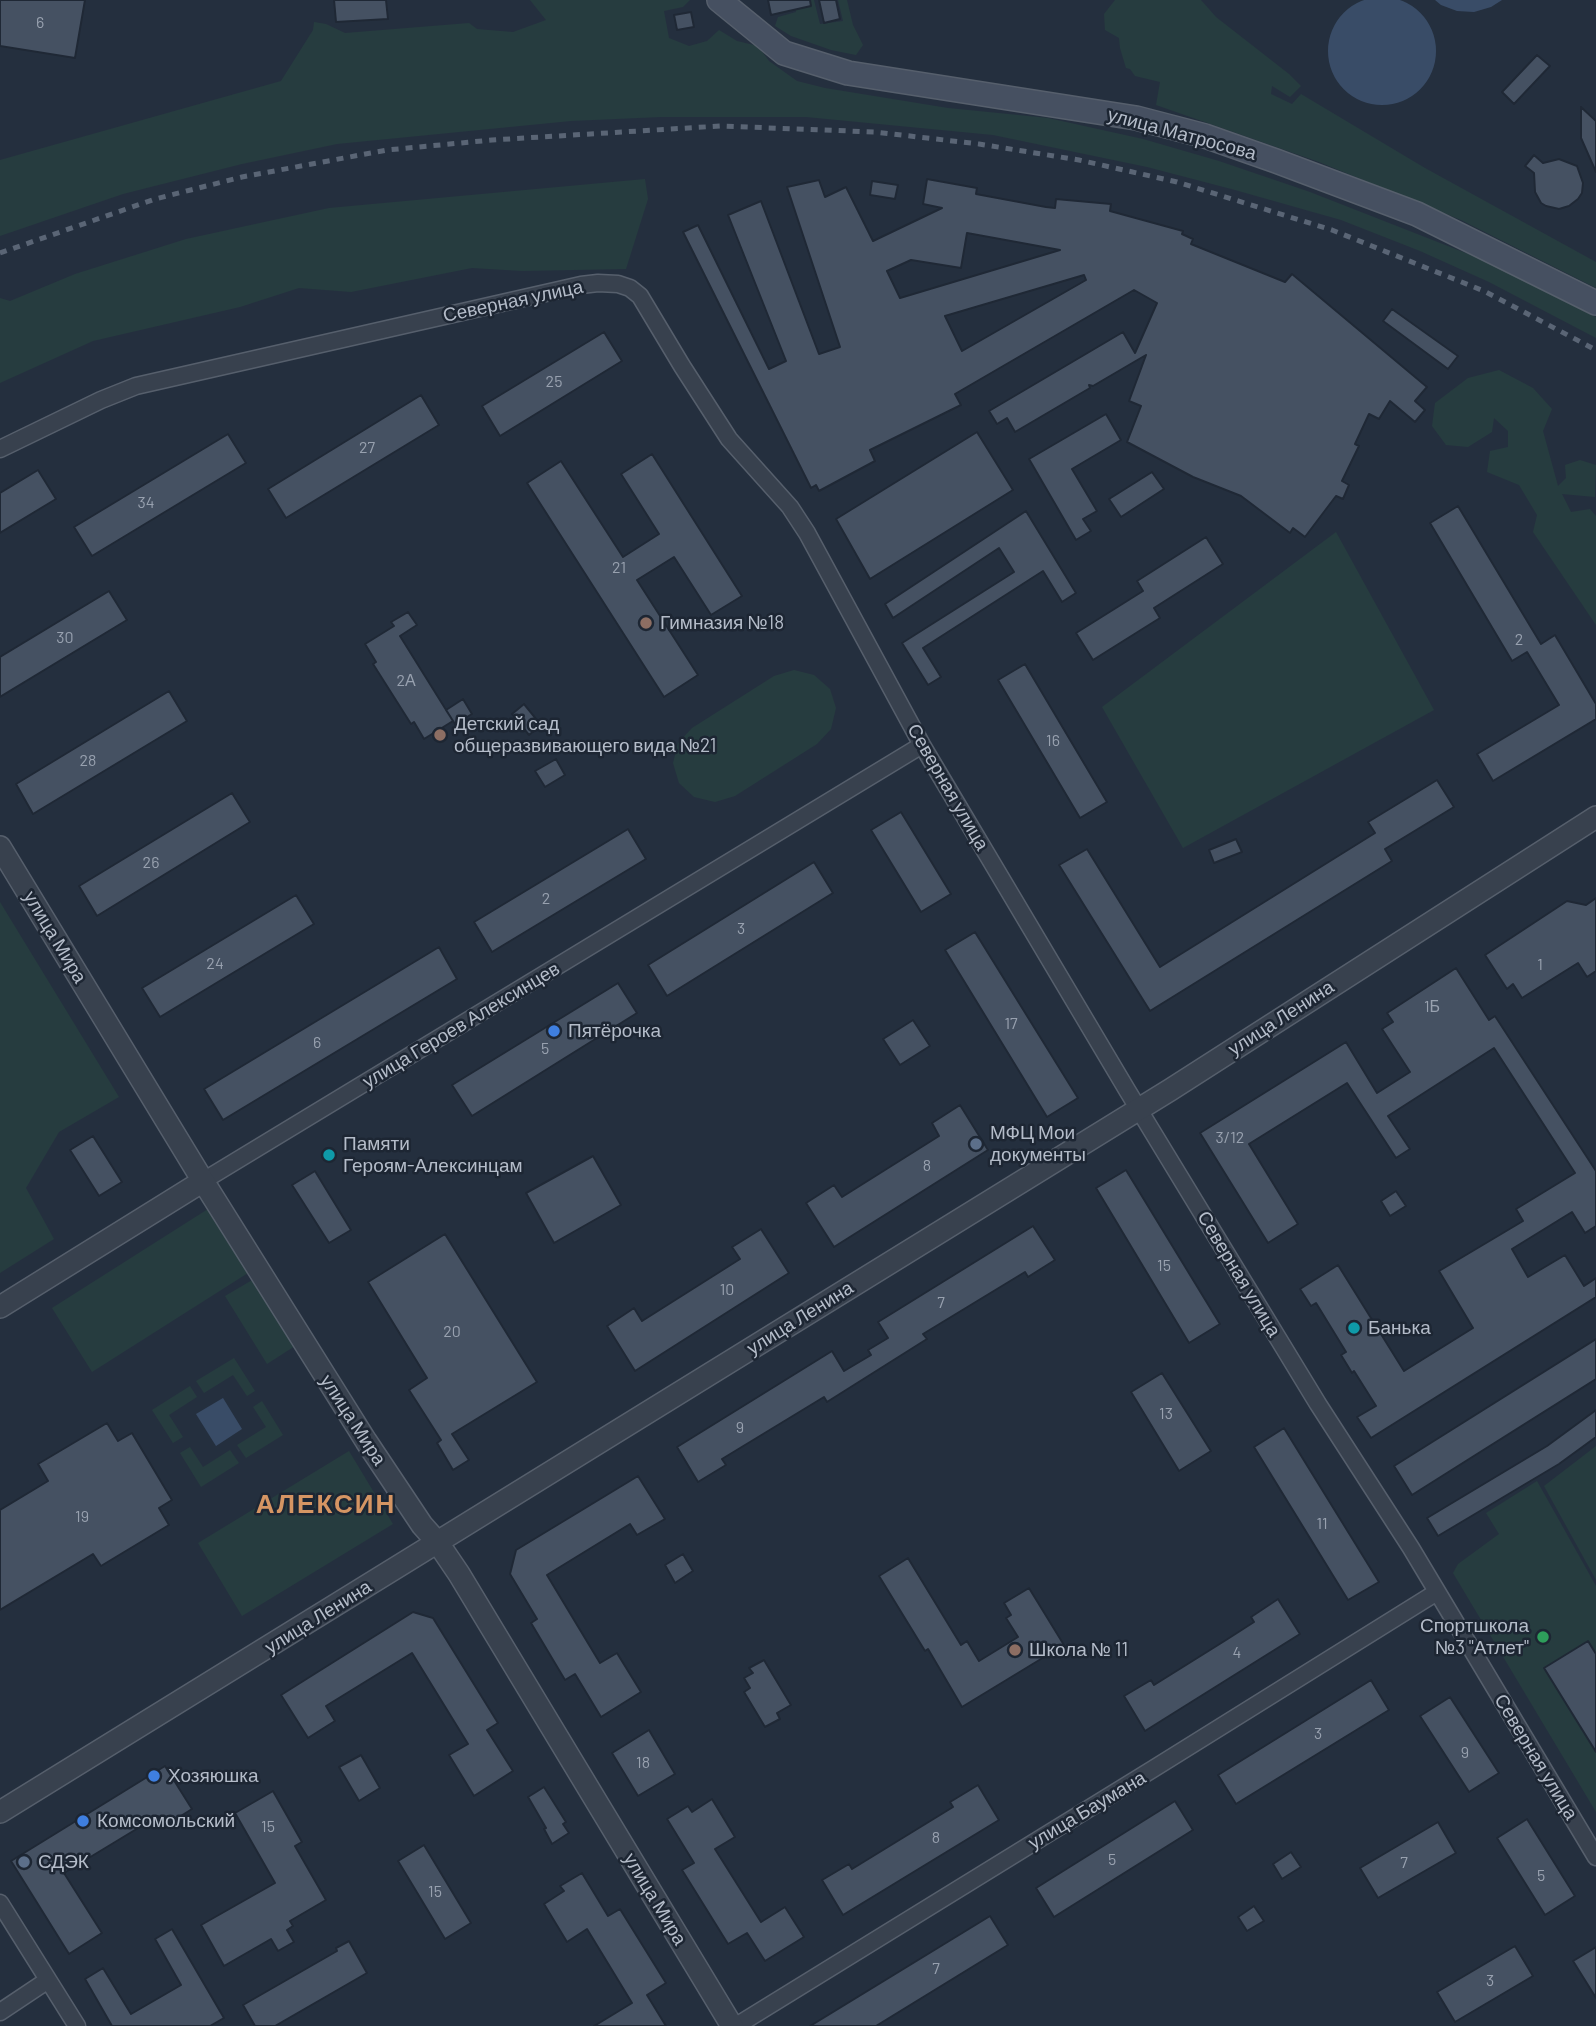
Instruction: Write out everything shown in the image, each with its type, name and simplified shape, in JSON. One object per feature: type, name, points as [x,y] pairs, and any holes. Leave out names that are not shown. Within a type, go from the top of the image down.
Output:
[{"type":"main road","name":"улица Матросова","points":[[719,0],[784,53],[848,74],[1136,118],[1205,136],[1417,214],[1596,303]]},
{"type":"street","name":"Северная улица","points":[[0,449],[136,386],[581,285],[618,284],[630,288],[640,296],[729,439],[790,507],[822,559],[922,745],[1138,1108],[1318,1404],[1411,1548],[1596,1857]]},
{"type":"street","name":"улица Героев Алексинцев","points":[[0,1307],[922,745]]},
{"type":"street","name":"улица Ленина","points":[[0,1812],[1138,1108],[1596,817]]},
{"type":"street","name":"улица Мира","points":[[0,847],[203,1181],[366,1441],[422,1525],[459,1574],[734,2026]]},
{"type":"street","name":"улица Баумана","points":[[734,2026],[1437,1592]]},
{"type":"street","points":[[0,1903],[77,2026]]},
{"type":"street","points":[[0,2012],[48,1980]]},
{"type":"green space","points":[[530,0],[690,0],[683,7],[664,11],[669,38],[689,46],[707,41],[719,30],[737,41],[758,46],[769,61],[797,81],[948,108],[1048,118],[1143,139],[1219,161],[1310,192],[1481,259],[1596,317],[1596,338],[1489,282],[1420,251],[1341,220],[1235,190],[1147,167],[993,135],[806,117],[661,117],[571,121],[337,144],[242,164],[123,194],[0,236],[0,160],[281,81],[313,30],[314,22],[326,24],[345,33],[469,23],[477,29],[513,32],[546,20]]},
{"type":"green space","points":[[794,0],[814,0],[820,24],[843,21],[838,0],[847,0],[853,25],[863,45],[856,55],[831,50],[791,36],[775,26],[778,17],[796,12]]},
{"type":"green space","points":[[1115,0],[1201,0],[1216,17],[1301,86],[1290,97],[1272,86],[1271,94],[1292,104],[1301,94],[1425,168],[1596,262],[1596,288],[1461,220],[1319,162],[1156,105],[1160,82],[1135,76],[1126,68],[1119,38],[1105,30],[1104,14]]},
{"type":"green space","points":[[645,179],[648,199],[626,269],[522,271],[472,268],[351,292],[299,288],[240,307],[93,341],[0,383],[0,298],[10,301],[75,274],[186,239],[329,208]]},
{"type":"green space","points":[[1499,370],[1533,388],[1552,409],[1543,431],[1558,486],[1566,478],[1565,465],[1580,460],[1596,465],[1595,497],[1562,494],[1571,512],[1590,509],[1596,516],[1596,625],[1533,532],[1537,515],[1519,485],[1487,472],[1490,451],[1508,447],[1508,431],[1494,418],[1492,432],[1468,447],[1446,445],[1432,426],[1435,403],[1468,378]]},
{"type":"green space","points":[[1336,532],[1434,710],[1183,848],[1102,707]]},
{"type":"green space","points":[[794,670],[814,675],[830,689],[836,708],[831,729],[817,744],[735,796],[715,802],[694,797],[679,783],[673,763],[678,743],[692,728],[774,676]]},
{"type":"green space","points":[[0,902],[119,1097],[59,1132],[26,1188],[54,1239],[0,1273]]},
{"type":"green space","points":[[208,1209],[248,1273],[92,1372],[52,1308]]},
{"type":"green space","points":[[254,1279],[295,1346],[267,1364],[225,1296]]},
{"type":"green space","points":[[234,1358],[255,1391],[247,1396],[233,1375],[204,1393],[196,1381]]},
{"type":"green space","points":[[190,1386],[197,1397],[169,1415],[183,1437],[173,1443],[152,1410]]},
{"type":"green space","points":[[262,1401],[283,1435],[246,1458],[237,1445],[266,1427],[253,1407]]},
{"type":"green space","points":[[1596,1446],[1596,1580],[1544,1486]]},
{"type":"green space","points":[[190,1447],[203,1467],[230,1450],[239,1463],[201,1487],[180,1453]]},
{"type":"green space","points":[[349,1451],[393,1524],[242,1616],[198,1543]]},
{"type":"green space","name":"Спортшкола №3 \"Атлет\"","points":[[1537,1481],[1596,1586],[1596,1812],[1453,1573],[1458,1564],[1499,1534],[1486,1513]]},
{"type":"water","points":[[1382,-3],[1403,1],[1420,13],[1432,30],[1436,51],[1432,72],[1420,89],[1403,101],[1382,105],[1361,101],[1344,89],[1332,72],[1328,51],[1332,30],[1344,13],[1361,1]]},
{"type":"water","points":[[1435,0],[1502,0],[1491,7],[1474,12],[1457,11]]},
{"type":"water","points":[[223,1398],[242,1429],[216,1446],[196,1414]]},
{"type":"building","points":[[0,0],[85,0],[75,58],[0,46]]},
{"type":"building","points":[[334,0],[386,0],[388,19],[336,22]]},
{"type":"building","points":[[768,0],[810,0],[811,6],[771,15]]},
{"type":"building","points":[[819,0],[836,0],[840,19],[824,23]]},
{"type":"building","points":[[691,12],[694,27],[677,30],[674,15]]},
{"type":"building","points":[[1537,55],[1550,66],[1514,104],[1502,92]]},
{"type":"building","points":[[1581,107],[1596,121],[1596,172],[1581,138]]},
{"type":"building","points":[[1534,155],[1543,163],[1559,159],[1577,166],[1583,183],[1578,199],[1559,209],[1541,203],[1535,192],[1534,173],[1525,166]]},
{"type":"building","points":[[927,179],[977,188],[976,194],[1046,207],[1055,208],[1056,199],[1111,204],[1110,211],[1183,231],[1182,234],[1193,239],[1191,244],[1285,282],[1292,274],[1427,387],[1415,401],[1425,410],[1415,422],[1390,401],[1379,419],[1369,414],[1355,444],[1359,446],[1342,481],[1349,485],[1343,499],[1336,496],[1305,537],[1293,528],[1290,533],[1241,496],[1193,477],[1127,442],[1141,406],[1129,401],[1146,355],[1093,386],[1089,385],[1090,388],[1015,432],[1007,418],[997,424],[989,411],[1123,332],[1135,353],[1157,303],[1134,290],[955,394],[961,405],[870,450],[875,461],[819,491],[816,485],[811,488],[683,232],[698,225],[769,369],[786,361],[728,215],[761,201],[819,354],[840,347],[787,187],[819,180],[825,197],[846,187],[873,241],[942,208],[923,204]],"holes":[[[967,233],[1060,250],[900,298],[887,271],[911,260],[961,268]],[[1084,275],[1086,280],[962,351],[945,316]]]},
{"type":"building","points":[[872,181],[898,185],[895,199],[870,195]]},
{"type":"building","points":[[1392,309],[1458,356],[1448,369],[1383,321]]},
{"type":"building","points":[[604,332],[622,361],[500,436],[482,406]]},
{"type":"building","points":[[421,395],[439,425],[286,518],[268,489]]},
{"type":"building","points":[[1106,414],[1121,440],[1072,469],[1097,511],[1083,519],[1091,531],[1076,540],[1029,459]]},
{"type":"building","points":[[977,432],[1013,490],[870,579],[836,519]]},
{"type":"building","points":[[228,434],[246,463],[92,556],[74,527]]},
{"type":"building","points":[[652,454],[742,596],[711,615],[674,557],[637,580],[698,675],[664,697],[527,483],[561,461],[623,557],[659,534],[621,474]]},
{"type":"building","points":[[38,470],[56,499],[0,533],[0,493]]},
{"type":"building","points":[[1152,472],[1164,489],[1121,517],[1109,499]]},
{"type":"building","points":[[1458,506],[1541,644],[1555,635],[1596,704],[1596,719],[1493,781],[1477,754],[1559,705],[1527,652],[1512,661],[1430,523]]},
{"type":"building","points":[[1026,511],[1076,593],[1062,602],[1043,571],[923,648],[941,677],[928,685],[902,643],[1014,572],[999,548],[893,618],[885,604]]},
{"type":"building","points":[[1206,537],[1223,564],[1154,608],[1160,618],[1093,660],[1076,633],[1143,591],[1137,581]]},
{"type":"building","points":[[109,591],[127,620],[0,697],[0,657]]},
{"type":"building","points":[[408,612],[417,625],[400,636],[453,721],[424,739],[414,722],[411,724],[373,664],[376,662],[365,644],[394,626],[391,622]]},
{"type":"building","points":[[1025,664],[1107,802],[1080,818],[998,680]]},
{"type":"building","points":[[169,691],[187,721],[33,814],[16,784]]},
{"type":"building","points":[[463,699],[472,714],[455,724],[446,710]]},
{"type":"building","points":[[524,704],[541,725],[529,735],[512,714]]},
{"type":"building","points":[[556,759],[565,775],[545,787],[535,771]]},
{"type":"building","points":[[1437,780],[1454,807],[1385,849],[1392,861],[1150,1011],[1059,865],[1087,849],[1160,967],[1375,833],[1368,822]]},
{"type":"building","points":[[232,793],[250,822],[97,916],[79,886]]},
{"type":"building","points":[[901,812],[951,894],[921,912],[871,830]]},
{"type":"building","points":[[628,829],[646,859],[492,952],[474,922]]},
{"type":"building","points":[[1236,839],[1242,852],[1214,863],[1209,850]]},
{"type":"building","points":[[814,862],[833,893],[667,996],[648,965]]},
{"type":"building","points":[[296,895],[314,924],[160,1017],[142,988]]},
{"type":"building","points":[[1596,898],[1596,971],[1587,977],[1578,963],[1522,998],[1513,984],[1507,989],[1485,955],[1567,901],[1586,905]]},
{"type":"building","points":[[975,932],[1078,1098],[1047,1117],[945,950]]},
{"type":"building","points":[[439,947],[457,979],[223,1120],[204,1089]]},
{"type":"building","points":[[1456,968],[1489,1020],[1495,1016],[1596,1171],[1596,1226],[1585,1233],[1572,1212],[1512,1249],[1528,1277],[1565,1255],[1584,1286],[1596,1278],[1596,1297],[1371,1438],[1357,1417],[1376,1406],[1341,1355],[1346,1352],[1316,1303],[1311,1306],[1300,1289],[1338,1265],[1404,1371],[1473,1328],[1439,1271],[1523,1221],[1516,1209],[1575,1173],[1494,1048],[1388,1116],[1410,1149],[1396,1158],[1347,1083],[1249,1144],[1298,1224],[1268,1243],[1200,1133],[1346,1042],[1377,1093],[1410,1072],[1382,1029],[1393,1022],[1387,1013]]},
{"type":"building","points":[[618,983],[637,1013],[472,1116],[452,1085]]},
{"type":"building","points":[[913,1020],[930,1046],[900,1065],[883,1039]]},
{"type":"building","points":[[960,1105],[988,1150],[834,1247],[806,1203],[834,1185],[842,1197],[939,1136],[932,1123]]},
{"type":"building","points":[[93,1136],[122,1182],[99,1196],[70,1150]]},
{"type":"building","points":[[593,1156],[621,1205],[554,1243],[526,1193]]},
{"type":"building","points":[[1126,1170],[1220,1324],[1189,1343],[1096,1188]]},
{"type":"building","points":[[315,1171],[351,1230],[329,1243],[292,1185]]},
{"type":"building","points":[[1396,1191],[1406,1206],[1390,1216],[1381,1201]]},
{"type":"building","points":[[1033,1226],[1055,1260],[1028,1277],[1025,1272],[923,1334],[927,1339],[827,1402],[824,1397],[722,1459],[726,1465],[698,1482],[677,1447],[832,1351],[844,1371],[871,1355],[868,1350],[888,1338],[878,1322]]},
{"type":"building","points":[[761,1229],[789,1273],[635,1371],[607,1326],[634,1308],[642,1321],[740,1259],[732,1247]]},
{"type":"building","points":[[445,1234],[537,1382],[452,1434],[469,1460],[453,1470],[437,1443],[441,1440],[409,1390],[427,1378],[368,1282]]},
{"type":"building","points":[[1596,1339],[1596,1379],[1412,1495],[1394,1466]]},
{"type":"building","points":[[1162,1373],[1211,1451],[1179,1471],[1131,1392]]},
{"type":"building","points":[[1596,1410],[1596,1437],[1559,1464],[1438,1536],[1427,1518],[1547,1446]]},
{"type":"building","points":[[107,1423],[118,1441],[132,1433],[172,1500],[159,1508],[169,1525],[101,1566],[93,1554],[0,1610],[0,1510],[48,1481],[38,1464]]},
{"type":"building","points":[[1284,1428],[1379,1582],[1348,1600],[1254,1447]]},
{"type":"building","points":[[638,1476],[665,1519],[637,1535],[630,1524],[547,1575],[600,1663],[617,1653],[641,1692],[601,1717],[575,1674],[565,1680],[531,1623],[537,1619],[510,1574],[516,1550]]},
{"type":"building","points":[[683,1554],[693,1571],[675,1583],[665,1565]]},
{"type":"building","points":[[908,1558],[961,1645],[967,1641],[979,1661],[1018,1637],[1006,1618],[1011,1615],[1004,1603],[1029,1588],[1064,1645],[962,1707],[928,1649],[925,1651],[879,1576]]},
{"type":"building","points":[[1278,1599],[1300,1634],[1145,1731],[1124,1696],[1151,1680],[1154,1685],[1226,1640],[1254,1622],[1251,1617]]},
{"type":"building","points":[[413,1612],[433,1618],[498,1723],[487,1730],[513,1771],[474,1796],[449,1755],[468,1744],[412,1653],[326,1706],[335,1721],[308,1738],[281,1695]]},
{"type":"building","points":[[1588,1641],[1596,1654],[1596,1752],[1544,1668]]},
{"type":"building","points":[[764,1660],[791,1705],[777,1713],[780,1719],[765,1727],[744,1692],[750,1688],[744,1678],[753,1673],[749,1668]]},
{"type":"building","points":[[1371,1680],[1389,1710],[1236,1804],[1218,1775]]},
{"type":"building","points":[[1450,1697],[1499,1773],[1469,1792],[1420,1716]]},
{"type":"building","points":[[649,1730],[675,1774],[638,1796],[612,1753]]},
{"type":"building","points":[[361,1755],[380,1788],[359,1801],[339,1767]]},
{"type":"building","points":[[165,1766],[192,1809],[165,1826],[158,1816],[64,1873],[102,1933],[69,1954],[11,1861]]},
{"type":"building","points":[[978,1785],[999,1820],[843,1915],[822,1880],[849,1864],[852,1869],[953,1807],[950,1802]]},
{"type":"building","points":[[544,1787],[566,1822],[563,1824],[569,1833],[552,1844],[528,1797]]},
{"type":"building","points":[[273,1791],[302,1842],[295,1846],[326,1900],[290,1921],[293,1926],[287,1930],[294,1942],[278,1951],[271,1939],[224,1966],[201,1925],[275,1883],[235,1813]]},
{"type":"building","points":[[712,1799],[735,1837],[715,1849],[761,1922],[785,1907],[804,1937],[765,1961],[747,1933],[728,1944],[682,1870],[694,1863],[667,1819],[688,1806],[692,1812]]},
{"type":"building","points":[[1175,1801],[1193,1830],[1054,1917],[1036,1888]]},
{"type":"building","points":[[1527,1819],[1575,1896],[1545,1915],[1497,1838]]},
{"type":"building","points":[[1438,1822],[1456,1853],[1378,1898],[1360,1868]]},
{"type":"building","points":[[424,1845],[471,1923],[445,1939],[398,1861]]},
{"type":"building","points":[[1291,1852],[1301,1867],[1282,1879],[1273,1864]]},
{"type":"building","points":[[582,1873],[608,1916],[620,1909],[666,1983],[647,1995],[666,2026],[594,2026],[632,2003],[587,1929],[567,1942],[544,1904],[564,1891],[560,1886]]},
{"type":"building","points":[[1254,1906],[1264,1921],[1247,1931],[1238,1917]]},
{"type":"building","points":[[990,1916],[1008,1945],[876,2026],[810,2026]]},
{"type":"building","points":[[172,1929],[224,2018],[210,2026],[112,2026],[85,1979],[103,1968],[131,2014],[181,1985],[155,1939]]},
{"type":"building","points":[[349,1941],[367,1973],[275,2026],[255,2026],[243,2005],[337,1951],[336,1948]]},
{"type":"building","points":[[1515,1946],[1533,1976],[1455,2022],[1437,1992]]},
{"type":"building","points":[[1596,1947],[1596,1998],[1573,1961]]},
{"type":"railway","points":[[0,253],[155,199],[242,177],[387,150],[492,140],[720,126],[875,132],[979,144],[1079,160],[1177,182],[1332,230],[1484,291],[1596,350]]},
{"type":"place","name":"Гимназия №18","points":[[646,623]]},
{"type":"place","name":"Детский сад общеразвивающего вида №21","points":[[440,735]]},
{"type":"place","name":"Пятёрочка","points":[[554,1031]]},
{"type":"place","name":"МФЦ Мои документы","points":[[976,1144]]},
{"type":"place","name":"Памяти Героям-Алексинцам","points":[[329,1155]]},
{"type":"place","name":"Банька","points":[[1354,1328]]},
{"type":"place","name":"Спортшкола №3 \"Атлет\"","points":[[1543,1637]]},
{"type":"place","name":"Школа № 11","points":[[1015,1650]]},
{"type":"place","name":"Хозяюшка","points":[[154,1776]]},
{"type":"place","name":"Комсомольский","points":[[83,1821]]},
{"type":"place","name":"СДЭК","points":[[24,1862]]},
{"type":"district","name":"АЛЕКСИН","points":[[326,1504]]}]
